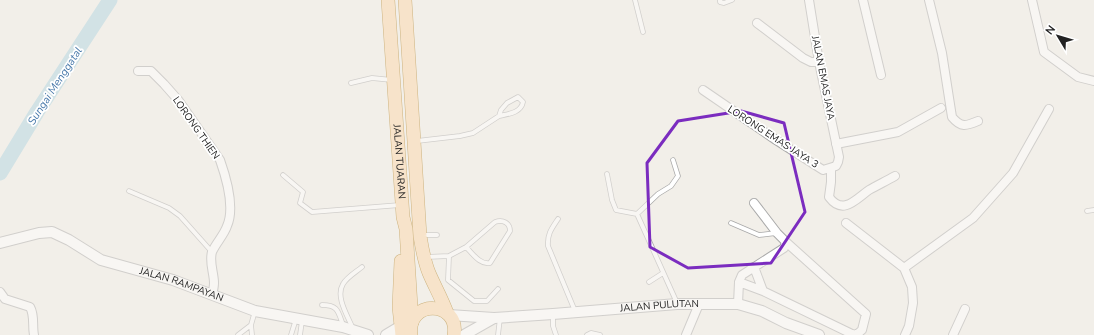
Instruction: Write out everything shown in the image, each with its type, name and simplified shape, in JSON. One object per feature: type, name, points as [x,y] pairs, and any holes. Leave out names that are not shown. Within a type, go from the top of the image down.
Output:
[{"type":"main road","name":"JALAN TUARAN","points":[[405,0],[420,236],[429,273],[454,324],[454,335]]},
{"type":"main road","name":"JALAN TUARAN","points":[[390,3],[403,211],[406,229],[406,330]]},
{"type":"main road","points":[[403,211],[408,196],[397,31],[399,27],[405,28],[408,38]]},
{"type":"main road","points":[[406,330],[418,313],[427,308],[438,308],[448,314]]},
{"type":"street","name":"JALAN EMAS JAYA","points":[[809,0],[819,62],[838,157]]},
{"type":"street","points":[[864,0],[881,75]]},
{"type":"street","points":[[929,0],[942,53],[952,117],[956,122],[968,126],[978,121]]},
{"type":"street","points":[[1032,0],[1044,52],[1078,77],[1094,81]]},
{"type":"street","points":[[757,23],[810,62],[819,62]]},
{"type":"street","name":"LORONG THIEN","points":[[138,71],[151,71],[164,84],[179,101],[220,160],[226,180],[231,215],[227,226],[212,252]]},
{"type":"street","name":"LORONG EMAS JAYA 3","points":[[702,90],[823,170],[831,169],[836,166],[838,157]]},
{"type":"street","points":[[836,144],[898,132],[941,108]]},
{"type":"street","points":[[904,268],[973,218],[1013,173],[1049,109]]},
{"type":"street","points":[[831,169],[830,197],[834,204],[842,206],[853,203],[869,191],[895,176]]},
{"type":"street","points":[[739,282],[763,291],[852,334],[856,334],[862,330],[866,314],[786,242],[777,233],[754,203]]},
{"type":"street","points":[[846,223],[904,268],[912,287],[913,303],[909,326],[905,335]]},
{"type":"street","name":"JALAN RAMPAYAN","points":[[0,243],[39,233],[52,232],[69,240],[101,260],[173,280],[255,311],[343,327],[354,333],[368,335]]},
{"type":"street","points":[[738,304],[739,282],[742,275],[784,248],[786,242]]},
{"type":"street","points":[[212,252],[211,260],[214,283],[212,295]]},
{"type":"street","points":[[754,267],[763,291]]},
{"type":"street","points":[[0,292],[5,299],[18,304],[30,306],[33,313],[34,335]]},
{"type":"street","name":"JALAN PULUTAN","points":[[448,314],[497,317],[677,304],[738,304],[762,311],[786,323],[819,335]]},
{"type":"street","points":[[686,335],[699,304]]},
{"type":"street","points":[[953,335],[965,309]]},
{"type":"street","name":"JALAN PULUTAN","points":[[464,335],[497,317]]},
{"type":"street","points":[[386,335],[406,330]]},
{"type":"lane","points":[[635,0],[643,32]]},
{"type":"lane","points":[[720,0],[720,2],[724,3],[732,0]]},
{"type":"lane","points":[[351,83],[372,78],[394,80]]},
{"type":"lane","points":[[414,141],[453,137],[473,133],[488,125],[499,116],[504,106],[513,98],[518,97],[523,102],[518,110],[511,114],[499,116]]},
{"type":"lane","points":[[637,214],[658,194],[671,186],[678,176],[672,160]]},
{"type":"lane","points":[[607,174],[612,200],[616,210],[637,214]]},
{"type":"lane","points":[[283,175],[302,192],[300,203],[312,212],[403,211]]},
{"type":"lane","points":[[128,191],[169,208],[180,216],[212,252]]},
{"type":"lane","points":[[1088,211],[1094,210]]},
{"type":"lane","points":[[637,214],[677,304]]},
{"type":"lane","points":[[558,219],[547,237],[548,246],[576,312]]},
{"type":"lane","points":[[424,257],[449,256],[466,247],[495,222],[502,220],[509,226],[510,232],[490,263],[481,262],[466,247]]},
{"type":"lane","points":[[732,224],[759,235],[777,233]]},
{"type":"lane","points":[[420,236],[437,235]]},
{"type":"lane","points":[[449,256],[448,280],[474,301],[487,301],[498,289]]},
{"type":"lane","points":[[354,333],[344,307],[341,290],[344,283],[362,267]]},
{"type":"lane","points":[[649,282],[663,273]]},
{"type":"lane","points":[[322,305],[331,305],[336,308],[343,327]]},
{"type":"lane","points":[[252,335],[251,325],[255,311]]},
{"type":"lane","points":[[553,314],[553,326],[556,335]]},
{"type":"lane","points":[[497,317],[498,335]]},
{"type":"lane","points":[[291,335],[299,320]]},
{"type":"lane","points":[[299,320],[300,335]]},
{"type":"lane","points":[[238,335],[251,325]]},
{"type":"lane","points":[[587,335],[592,333],[600,335]]},
{"type":"highlighted area","points":[[741,111],[784,123],[805,212],[771,263],[688,268],[650,247],[647,163],[678,121]]},
{"type":"waterway","name":"Sungai Menggatal","points":[[0,173],[37,112],[110,0]]}]
